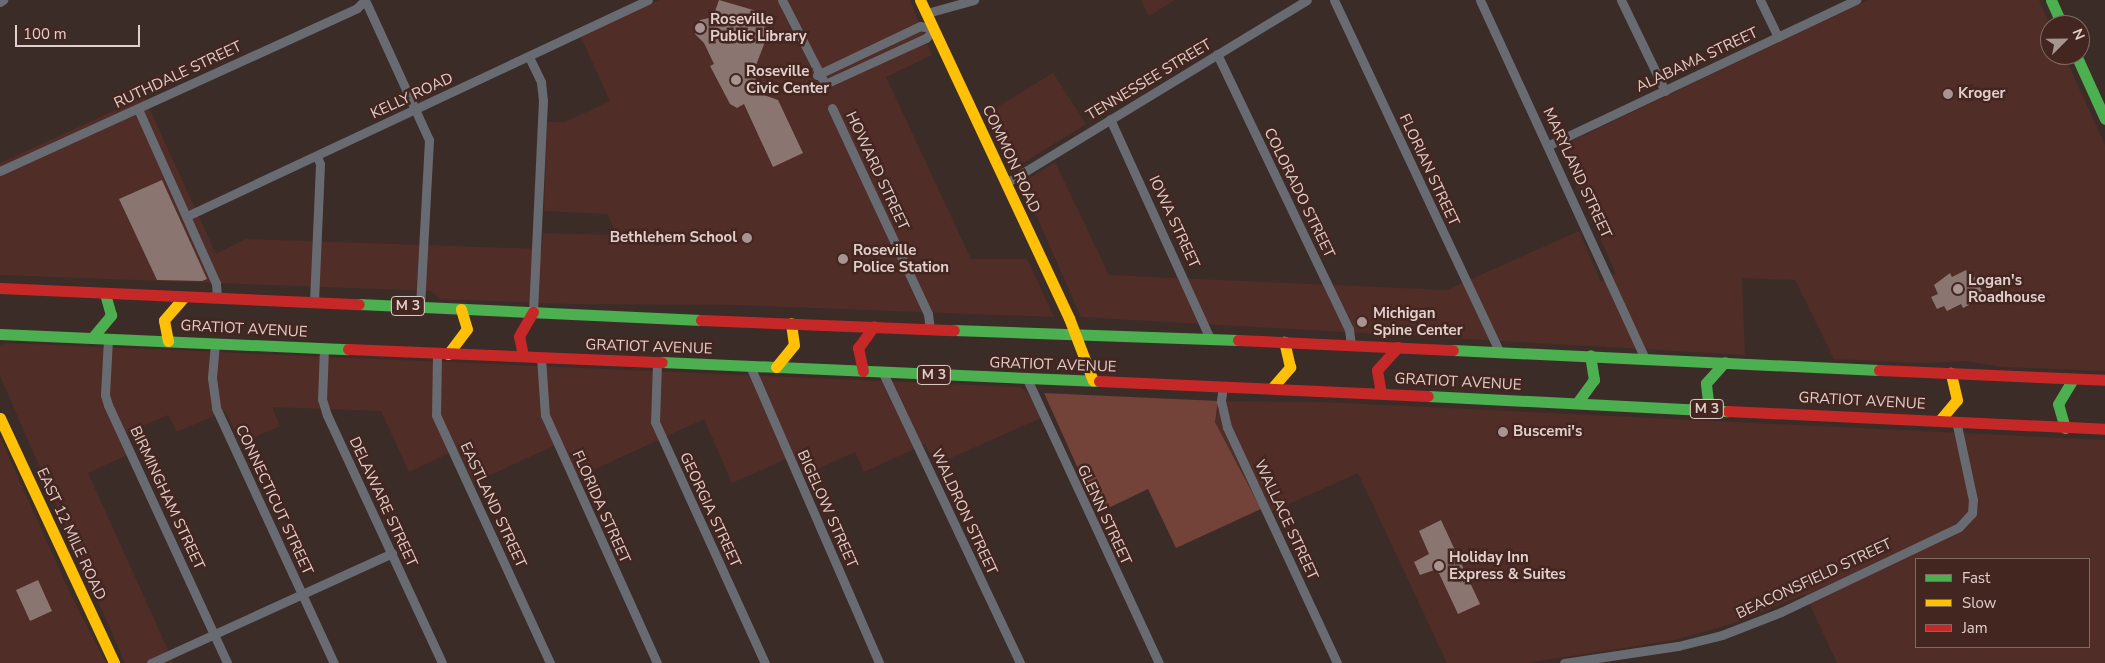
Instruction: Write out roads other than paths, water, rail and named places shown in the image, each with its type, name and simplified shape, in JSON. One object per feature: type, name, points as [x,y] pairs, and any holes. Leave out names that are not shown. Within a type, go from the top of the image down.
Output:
[{"type":"main road","name":"COMMON ROAD","points":[[920,0],[1006,183],[1093,381]]},
{"type":"main road","points":[[2051,0],[2058,15]]},
{"type":"main road","points":[[2081,65],[2105,119]]},
{"type":"main road","name":"GRATIOT AVENUE","points":[[0,288],[930,330],[1073,332],[2105,380]]},
{"type":"main road","points":[[92,338],[111,315],[105,294]]},
{"type":"main road","points":[[168,340],[164,320],[184,297]]},
{"type":"main road","points":[[442,354],[467,329],[461,309]]},
{"type":"main road","points":[[523,356],[519,336],[533,312]]},
{"type":"main road","points":[[776,367],[794,346],[791,323]]},
{"type":"main road","points":[[864,371],[858,348],[874,326]]},
{"type":"main road","name":"GRATIOT AVENUE","points":[[0,334],[1272,388],[2105,429]]},
{"type":"main road","points":[[1272,388],[1290,367],[1284,342]]},
{"type":"main road","points":[[1381,393],[1377,370],[1398,347]]},
{"type":"main road","points":[[1577,403],[1594,380],[1590,355]]},
{"type":"main road","points":[[1708,409],[1706,384],[1725,362]]},
{"type":"main road","points":[[1940,420],[1957,400],[1957,387],[1951,373]]},
{"type":"main road","points":[[2065,428],[2058,404],[2073,379]]},
{"type":"main road","name":"EAST 12 MILE ROAD","points":[[0,418],[114,663]]},
{"type":"street","name":"RUTHDALE STREET","points":[[0,171],[357,8],[365,0]]},
{"type":"street","points":[[365,0],[429,140],[420,307]]},
{"type":"street","name":"KELLY ROAD","points":[[187,216],[648,0]]},
{"type":"street","points":[[782,0],[818,75],[824,84],[832,83],[926,38],[934,29],[920,26],[818,75]]},
{"type":"street","points":[[927,14],[974,0]]},
{"type":"street","name":"TENNESSEE STREET","points":[[1006,183],[1307,0]]},
{"type":"street","name":"FLORIAN STREET","points":[[1334,0],[1500,352]]},
{"type":"street","name":"MARYLAND STREET","points":[[1480,0],[1646,358]]},
{"type":"street","points":[[1621,0],[1665,91]]},
{"type":"street","points":[[1760,0],[1778,37]]},
{"type":"street","name":"ALABAMA STREET","points":[[1548,145],[1856,0]]},
{"type":"street","name":"COLORADO STREET","points":[[1217,54],[1349,329],[1351,345]]},
{"type":"street","points":[[529,57],[541,82],[543,100],[533,312]]},
{"type":"street","name":"HOWARD STREET","points":[[832,108],[928,314],[930,330]]},
{"type":"street","points":[[138,109],[216,283],[217,298]]},
{"type":"street","name":"IOWA STREET","points":[[1110,119],[1210,338]]},
{"type":"street","points":[[314,302],[320,164],[317,156]]},
{"type":"street","name":"BIRMINGHAM STREET","points":[[108,339],[108,405],[227,663]]},
{"type":"street","name":"CONNECTICUT STREET","points":[[215,343],[212,378],[216,408],[334,663]]},
{"type":"street","name":"DELAWARE STREET","points":[[324,348],[321,389],[325,408],[442,663]]},
{"type":"street","name":"EASTLAND STREET","points":[[442,354],[436,415],[550,663]]},
{"type":"street","name":"FLORIDA STREET","points":[[541,357],[545,415],[657,663]]},
{"type":"street","name":"GEORGIA STREET","points":[[657,363],[655,422],[765,663]]},
{"type":"street","name":"BIGELOW STREET","points":[[750,366],[880,663]]},
{"type":"street","name":"WALDRON STREET","points":[[884,373],[1020,663]]},
{"type":"street","name":"GLENN STREET","points":[[1027,379],[1159,663]]},
{"type":"street","name":"WALLACE STREET","points":[[1222,386],[1221,401],[1227,427],[1337,663]]},
{"type":"street","name":"BEACONSFIELD STREET","points":[[1564,663],[1678,646],[1730,632],[1781,612],[1959,527],[1972,514],[1973,500],[1956,421]]},
{"type":"street","points":[[151,663],[392,553]]},
{"type":"place","name":"Roseville Public Library","points":[[700,28]]},
{"type":"place","name":"Roseville Civic Center","points":[[736,80]]},
{"type":"place","name":"Kroger","points":[[1948,94]]},
{"type":"place","name":"Bethlehem School","points":[[747,238]]},
{"type":"place","name":"Roseville Police Station","points":[[843,259]]},
{"type":"place","name":"Logan's Roadhouse","points":[[1958,289]]},
{"type":"place","name":"Michigan Spine Center","points":[[1362,322]]},
{"type":"place","name":"Buscemi's","points":[[1503,432]]},
{"type":"place","name":"Holiday Inn Express & Suites","points":[[1439,566]]}]
